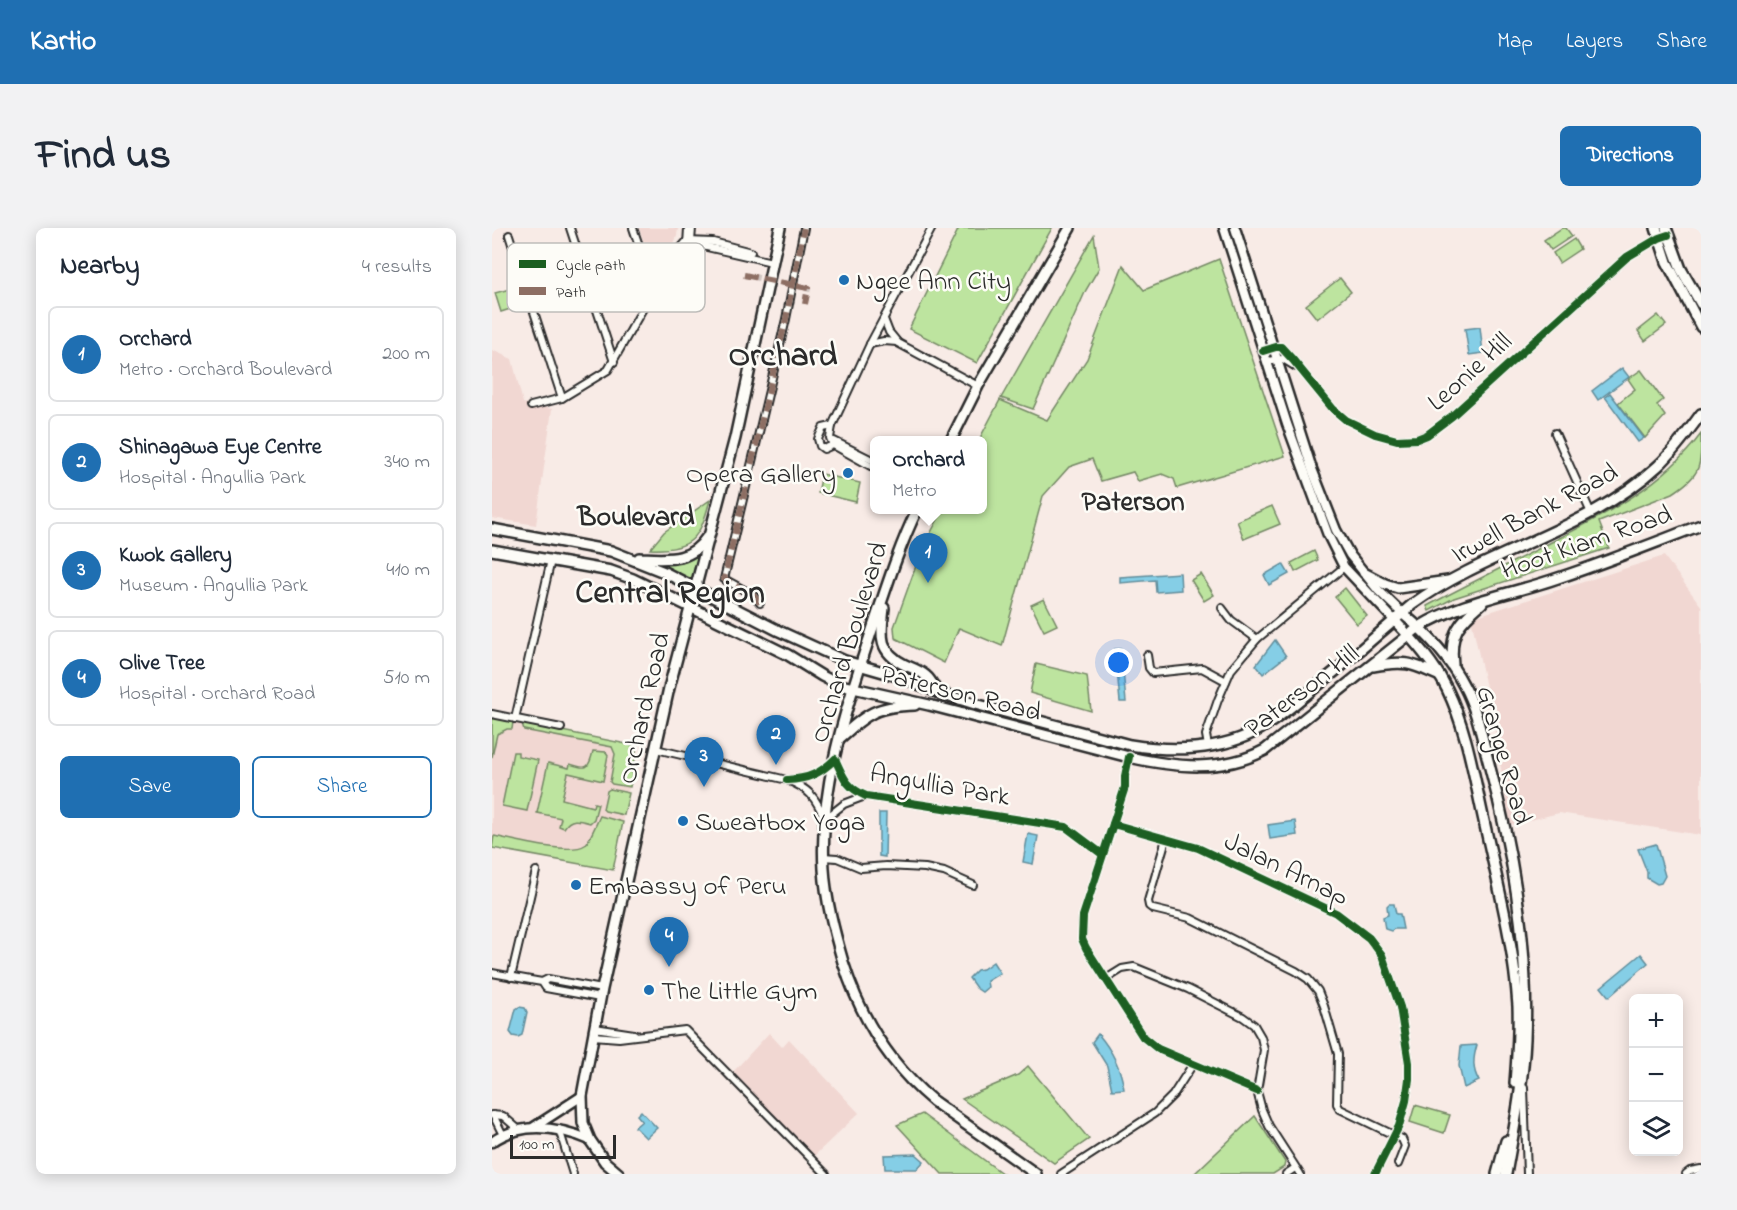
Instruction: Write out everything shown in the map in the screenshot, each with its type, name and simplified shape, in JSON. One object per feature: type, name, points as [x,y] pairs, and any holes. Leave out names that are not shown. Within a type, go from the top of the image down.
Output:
[{"type":"main road","name":"Orchard Road","points":[[590,1140],[582,1117],[582,1096],[601,994],[669,688],[735,438],[780,228]]},
{"type":"main road","points":[[953,436],[978,386],[1070,228]]},
{"type":"main road","name":"Grange Road","points":[[1224,228],[1268,350],[1276,359],[1321,495],[1342,544],[1364,573],[1443,652],[1474,707],[1504,824],[1515,889],[1523,959],[1525,1037],[1523,1069],[1506,1174]]},
{"type":"main road","name":"Grange Road","points":[[1236,228],[1268,350],[1266,361],[1320,513],[1344,567],[1427,656],[1440,676],[1459,717],[1506,915],[1518,1006],[1512,1119],[1497,1174]]},
{"type":"main road","points":[[1662,232],[1701,304]]},
{"type":"main road","points":[[1662,232],[1667,262],[1701,327]]},
{"type":"main road","name":"Irwell Bank Road","points":[[1403,614],[1413,604],[1451,580],[1591,513],[1634,486],[1658,466],[1683,439],[1701,414]]},
{"type":"main road","name":"Orchard Boulevard","points":[[915,514],[886,588],[839,739],[825,819],[826,894],[831,919],[858,1004],[886,1050],[920,1090],[933,1101],[1036,1174]]},
{"type":"main road","name":"Hoot Kiam Road","points":[[1419,627],[1439,616],[1486,599],[1557,579],[1701,525]]},
{"type":"main road","points":[[492,529],[593,546],[633,558],[665,559],[686,556],[700,547],[712,530]]},
{"type":"main road","name":"Paterson Road","points":[[492,550],[610,571],[633,579],[788,655],[840,685],[929,705],[1129,757]]},
{"type":"main road","name":"Paterson Road","points":[[633,558],[779,631],[860,666],[904,678],[937,692],[1005,713],[1130,745]]},
{"type":"main road","points":[[1364,573],[1398,588],[1451,580]]},
{"type":"main road","points":[[886,588],[882,635],[886,650],[894,659],[923,673],[937,692]]},
{"type":"main road","points":[[1454,668],[1451,651],[1458,625],[1486,599]]},
{"type":"main road","name":"Paterson Hill","points":[[1130,745],[1162,749],[1190,748],[1243,737],[1280,716],[1403,614]]},
{"type":"main road","name":"Paterson Hill","points":[[1129,757],[1162,764],[1191,766],[1221,765],[1251,758],[1271,745],[1419,627]]},
{"type":"main road","points":[[1371,666],[1395,662],[1417,664],[1440,676]]},
{"type":"main road","points":[[839,739],[873,711],[887,707],[929,705]]},
{"type":"main road","points":[[1459,717],[1463,708],[1474,707]]},
{"type":"main road","points":[[1499,891],[1502,897],[1508,899],[1515,889]]},
{"type":"main road","points":[[534,1127],[582,1096]]},
{"type":"main road","points":[[492,1143],[503,1134],[518,1129],[534,1127],[559,1129],[590,1140],[605,1162],[619,1174]]},
{"type":"street","points":[[570,228],[575,243]]},
{"type":"street","points":[[633,228],[638,243]]},
{"type":"street","points":[[689,243],[690,228]]},
{"type":"street","points":[[760,603],[753,595],[724,579],[786,319],[804,228]]},
{"type":"street","points":[[832,426],[823,428],[818,439],[820,446],[824,449],[832,440],[832,426],[870,344],[932,228]]},
{"type":"street","name":"Leonie Hill","points":[[1268,350],[1281,348],[1333,409],[1346,420],[1375,434],[1397,440],[1418,440],[1452,416],[1615,266],[1662,232]]},
{"type":"street","points":[[509,235],[512,243]]},
{"type":"street","points":[[705,246],[773,260]]},
{"type":"street","points":[[534,312],[562,398]]},
{"type":"street","points":[[598,312],[614,362]]},
{"type":"street","points":[[531,406],[562,398],[608,370],[641,312]]},
{"type":"street","points":[[884,318],[889,332],[898,343],[978,386]]},
{"type":"street","points":[[870,344],[898,343]]},
{"type":"street","points":[[1266,361],[1276,359]]},
{"type":"street","name":"Leonie Hill","points":[[1276,359],[1292,363],[1299,369]]},
{"type":"street","points":[[1555,433],[1591,513]]},
{"type":"street","points":[[832,440],[870,459]]},
{"type":"street","points":[[832,440],[870,465]]},
{"type":"street","points":[[515,719],[551,560]]},
{"type":"street","points":[[1190,748],[1206,735],[1231,670],[1257,639],[1344,567]]},
{"type":"street","points":[[1222,608],[1231,620],[1257,639]]},
{"type":"street","points":[[1147,655],[1149,668],[1153,673],[1202,668],[1226,681]]},
{"type":"street","points":[[492,714],[561,728]]},
{"type":"street","points":[[1206,735],[1208,746]]},
{"type":"street","name":"Angullia Park","points":[[656,749],[787,780],[806,789],[816,800],[825,819],[844,804],[866,796]]},
{"type":"street","points":[[1129,757],[1125,787],[1083,916],[1082,939],[1143,1037],[1158,1049],[1257,1091]]},
{"type":"street","name":"Angullia Park","points":[[787,780],[816,774],[835,759],[848,784],[866,796],[1066,827],[1102,854]]},
{"type":"street","name":"Jalan Arnap","points":[[1113,824],[1198,848],[1336,914],[1369,938],[1382,955],[1402,1018],[1409,1063],[1406,1101],[1395,1135],[1375,1174]]},
{"type":"street","points":[[1166,839],[1148,901],[1149,906],[1190,918],[1308,979],[1318,992],[1324,1006],[1338,1054],[1336,1097],[1340,1109],[1402,1139],[1405,1146],[1398,1164]]},
{"type":"street","points":[[824,857],[837,858],[861,868],[925,868],[944,872],[973,885]]},
{"type":"street","points":[[511,977],[536,871]]},
{"type":"street","points":[[1106,978],[1122,969],[1134,967],[1188,989],[1244,1017],[1254,1025],[1261,1036],[1264,1050],[1257,1091],[1262,1110],[1269,1126],[1300,1174]]},
{"type":"street","points":[[492,973],[542,982],[546,988],[601,994]]},
{"type":"street","points":[[594,1032],[619,1038],[659,1035],[685,1030],[826,1174]]},
{"type":"street","points":[[1061,1174],[1155,1113],[1173,1095],[1193,1064]]},
{"type":"street","points":[[1523,1069],[1527,1174]]},
{"type":"street","points":[[492,1115],[506,1118],[518,1129]]},
{"type":"street","points":[[492,1115],[503,1134]]},
{"type":"street","points":[[559,1129],[573,1174]]},
{"type":"street","points":[[1286,1174],[1295,1168]]},
{"type":"street","points":[[1686,1174],[1701,1168]]},
{"type":"shaded area","points":[[639,228],[678,228],[674,243],[644,243]]},
{"type":"shaded area","points":[[492,350],[512,359],[523,403],[552,409],[536,525],[492,518]]},
{"type":"shaded area","points":[[1664,556],[1701,606],[1701,835],[1559,813],[1510,825],[1494,724],[1471,618]]},
{"type":"shaded area","points":[[492,718],[637,746],[613,870],[492,848]]},
{"type":"shaded area","points":[[769,1033],[782,1047],[789,1039],[859,1113],[814,1156],[733,1072]]},
{"type":"green space","points":[[959,228],[1052,228],[977,363],[909,329]]},
{"type":"green space","points":[[1562,228],[1566,228],[1572,236],[1551,250],[1544,240]]},
{"type":"green space","points":[[1094,235],[1099,268],[1086,290],[1033,409],[1001,398]]},
{"type":"green space","points":[[1574,239],[1580,249],[1559,263],[1553,253]]},
{"type":"green space","points":[[1219,259],[1285,456],[1177,488],[1174,479],[1162,474],[1138,481],[1133,472],[1101,481],[1092,459],[1069,467],[1043,496],[1002,646],[959,628],[944,663],[895,638],[894,627],[922,549],[941,514],[987,514],[987,436],[981,436],[1000,400],[1047,420],[1087,359],[1123,265],[1144,290]]},
{"type":"green space","points":[[1340,278],[1351,292],[1317,319],[1306,305]]},
{"type":"green space","points":[[507,290],[507,310],[501,312],[495,293]]},
{"type":"green space","points":[[1658,315],[1666,325],[1645,341],[1638,331]]},
{"type":"green space","points":[[1641,370],[1663,400],[1657,405],[1665,416],[1645,438],[1618,403],[1635,389],[1628,379]]},
{"type":"green space","points":[[1701,434],[1700,462],[1689,481],[1673,493],[1599,522],[1609,548],[1454,598],[1429,611],[1427,606],[1586,524],[1648,486],[1685,453]]},
{"type":"green space","points":[[822,474],[860,483],[856,502],[818,493]]},
{"type":"green space","points":[[710,500],[698,533],[692,540],[676,548],[650,549],[664,532]]},
{"type":"green space","points":[[1272,506],[1280,524],[1244,539],[1237,521]]},
{"type":"green space","points":[[712,530],[696,589],[633,558],[686,556]]},
{"type":"green space","points":[[1314,551],[1318,560],[1295,572],[1291,563]]},
{"type":"green space","points":[[1201,574],[1214,595],[1204,601],[1191,580]]},
{"type":"green space","points":[[1345,588],[1367,616],[1357,624],[1335,597]]},
{"type":"green space","points":[[1044,599],[1057,625],[1044,631],[1031,605]]},
{"type":"green space","points":[[1036,664],[1087,676],[1091,711],[1030,693]]},
{"type":"green space","points":[[492,718],[513,722],[512,729],[497,734],[492,757]]},
{"type":"green space","points":[[522,723],[637,746],[630,787],[610,782],[615,754],[612,747],[524,730]]},
{"type":"green space","points":[[593,751],[606,752],[608,755],[603,781],[568,773],[562,799],[593,807],[594,803],[598,804],[594,819],[590,823],[572,821],[564,828],[559,826],[561,818],[537,813],[548,763],[569,768],[570,764],[584,767],[588,765]]},
{"type":"green space","points":[[513,752],[518,752],[518,756],[538,760],[527,811],[502,806]]},
{"type":"green space","points":[[610,789],[629,793],[624,815],[603,809],[607,791]]},
{"type":"green space","points":[[600,816],[623,822],[613,870],[492,848],[494,836],[555,848],[578,848],[587,843]]},
{"type":"green space","points":[[1028,1066],[1089,1139],[1054,1163],[962,1099],[1018,1075]]},
{"type":"green space","points":[[1415,1105],[1450,1115],[1444,1133],[1410,1122]]},
{"type":"green space","points":[[922,1114],[1003,1174],[942,1174],[897,1125]]},
{"type":"green space","points":[[1255,1116],[1285,1162],[1284,1167],[1273,1174],[1194,1174]]},
{"type":"water","points":[[1480,327],[1483,353],[1469,355],[1465,329]]},
{"type":"water","points":[[1622,368],[1629,377],[1598,400],[1592,391]]},
{"type":"water","points":[[1610,393],[1644,438],[1638,442],[1605,397]]},
{"type":"water","points":[[1283,564],[1289,574],[1269,585],[1264,575]]},
{"type":"water","points":[[1180,573],[1181,590],[1156,592],[1155,580],[1120,583],[1120,577]]},
{"type":"water","points":[[1275,640],[1286,656],[1263,674],[1256,665]]},
{"type":"water","points":[[1115,649],[1121,649],[1126,702],[1120,702]]},
{"type":"water","points":[[879,813],[886,813],[885,857],[879,856]]},
{"type":"water","points":[[1295,821],[1297,835],[1270,839],[1268,825]]},
{"type":"water","points":[[1028,834],[1038,836],[1033,864],[1023,862]]},
{"type":"water","points":[[1656,844],[1665,876],[1661,883],[1657,884],[1647,878],[1638,849]]},
{"type":"water","points":[[1394,904],[1396,914],[1400,914],[1403,929],[1391,931],[1385,929],[1383,917],[1388,915],[1387,906]]},
{"type":"water","points":[[1641,954],[1648,963],[1609,997],[1601,987]]},
{"type":"water","points":[[993,962],[1000,973],[987,981],[988,987],[982,992],[969,978],[977,970]]},
{"type":"water","points":[[525,1008],[527,1012],[522,1035],[518,1037],[513,1036],[510,1032],[516,1009]]},
{"type":"water","points":[[1098,1034],[1115,1060],[1124,1089],[1112,1090],[1107,1066],[1092,1042]]},
{"type":"water","points":[[1477,1045],[1474,1063],[1479,1081],[1464,1088],[1459,1066],[1461,1046]]},
{"type":"water","points":[[641,1111],[657,1128],[646,1138],[635,1127],[642,1121],[637,1115]]},
{"type":"water","points":[[916,1154],[924,1161],[917,1169],[885,1169],[884,1155]]},
{"type":"tunnel","points":[[744,275],[808,288],[805,304]]},
{"type":"marked path","points":[[760,603],[753,595],[724,579],[786,319],[804,228]]},
{"type":"marked path","points":[[744,275],[808,288],[805,304]]},
{"type":"cycle path","points":[[1263,351],[1281,347],[1333,409],[1346,420],[1375,434],[1397,440],[1417,439],[1427,435],[1452,416],[1627,257],[1668,235]]},
{"type":"cycle path","points":[[1129,757],[1125,787],[1083,916],[1082,939],[1143,1037],[1158,1049],[1257,1091]]},
{"type":"cycle path","points":[[787,780],[813,775],[835,759],[843,777],[859,793],[866,796],[1066,827],[1102,854]]},
{"type":"cycle path","points":[[1113,824],[1198,848],[1336,913],[1369,938],[1382,955],[1400,1007],[1409,1063],[1409,1079],[1399,1126],[1375,1174]]},
{"type":"place","name":"Ngee Ann City","points":[[844,280]]},
{"type":"place","name":"Opera Gallery","points":[[848,473]]},
{"type":"place","name":"Orchard","points":[[928,583]]},
{"type":"place","name":"Shinagawa Eye Centre","points":[[776,765]]},
{"type":"place","name":"Kwok Gallery","points":[[704,787]]},
{"type":"place","name":"Sweatbox Yoga","points":[[683,821]]},
{"type":"place","name":"Embassy of Peru","points":[[576,885]]},
{"type":"place","name":"Olive Tree","points":[[669,967]]},
{"type":"place","name":"The Little Gym","points":[[649,990]]},
{"type":"district","name":"Orchard","points":[[783,353]]},
{"type":"district","name":"Paterson","points":[[1133,500]]},
{"type":"district","name":"Boulevard","points":[[636,515]]},
{"type":"district","name":"Central Region","points":[[670,590]]}]
